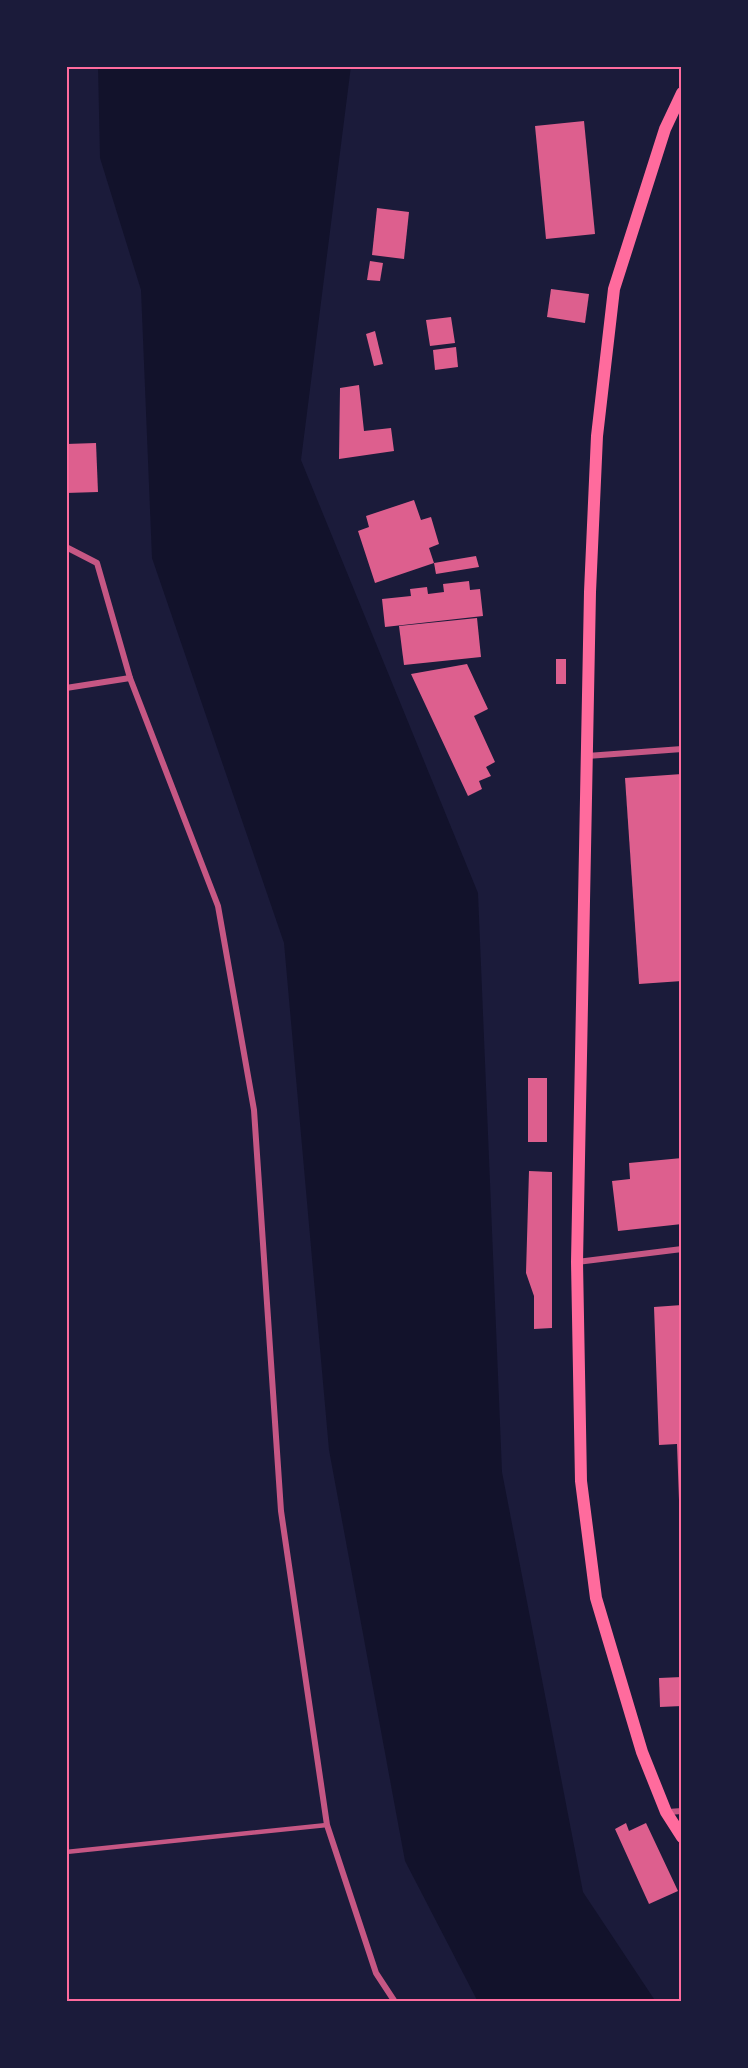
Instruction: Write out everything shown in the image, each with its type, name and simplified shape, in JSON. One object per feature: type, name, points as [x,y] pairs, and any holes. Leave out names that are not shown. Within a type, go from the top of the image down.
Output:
[{"type":"main road","points":[[682,93],[665,129],[614,289],[597,436],[590,592],[577,1262],[581,1481],[596,1598],[642,1752],[666,1812],[682,1837]]},
{"type":"street","points":[[66,547],[97,563],[130,678],[218,906],[252,1099],[281,1511],[327,1824],[376,1973],[394,2002]]},
{"type":"street","points":[[66,688],[130,678]]},
{"type":"street","points":[[587,756],[682,749]]},
{"type":"street","points":[[577,1262],[682,1249]]},
{"type":"street","points":[[666,1812],[682,1811]]},
{"type":"lane","points":[[66,1852],[327,1824]]},
{"type":"shaded area","points":[[98,66],[351,66],[301,460],[478,893],[502,1472],[583,1892],[656,2002],[478,2002],[405,1861],[329,1450],[284,943],[152,558],[141,290],[100,158]]},
{"type":"building","points":[[584,121],[595,234],[546,239],[535,126]]},
{"type":"building","points":[[377,208],[409,212],[404,259],[372,255]]},
{"type":"building","points":[[370,261],[383,263],[380,281],[367,280]]},
{"type":"building","points":[[551,289],[589,294],[585,323],[547,317]]},
{"type":"building","points":[[451,317],[455,343],[430,346],[426,320]]},
{"type":"building","points":[[375,331],[383,364],[374,366],[366,334]]},
{"type":"building","points":[[456,347],[458,367],[435,370],[433,350]]},
{"type":"building","points":[[359,385],[364,431],[391,428],[394,451],[339,459],[340,388]]},
{"type":"building","points":[[96,443],[98,492],[66,493],[66,444]]},
{"type":"building","points":[[414,500],[421,520],[431,517],[439,544],[429,548],[434,563],[375,583],[358,531],[369,527],[366,516]]},
{"type":"building","points":[[476,556],[479,567],[436,574],[434,563]]},
{"type":"building","points":[[469,581],[470,590],[480,589],[483,616],[385,627],[382,599],[411,596],[410,589],[427,587],[428,594],[444,592],[443,584]]},
{"type":"building","points":[[477,618],[481,657],[404,665],[399,626]]},
{"type":"building","points":[[556,659],[566,659],[566,684],[556,684]]},
{"type":"building","points":[[467,664],[488,709],[474,716],[495,762],[486,767],[491,776],[479,781],[482,789],[468,796],[411,674]]},
{"type":"building","points":[[682,774],[682,981],[639,984],[625,778]]},
{"type":"building","points":[[528,1078],[547,1078],[547,1142],[528,1142]]},
{"type":"building","points":[[682,1158],[682,1224],[618,1231],[612,1181],[630,1179],[629,1163]]},
{"type":"building","points":[[529,1171],[552,1172],[552,1328],[534,1329],[534,1296],[526,1273]]},
{"type":"building","points":[[682,1305],[682,1500],[679,1500],[677,1444],[659,1445],[654,1307]]},
{"type":"building","points":[[682,1677],[682,1706],[660,1707],[659,1678]]},
{"type":"building","points":[[626,1823],[629,1831],[646,1823],[678,1891],[649,1904],[615,1829]]}]
